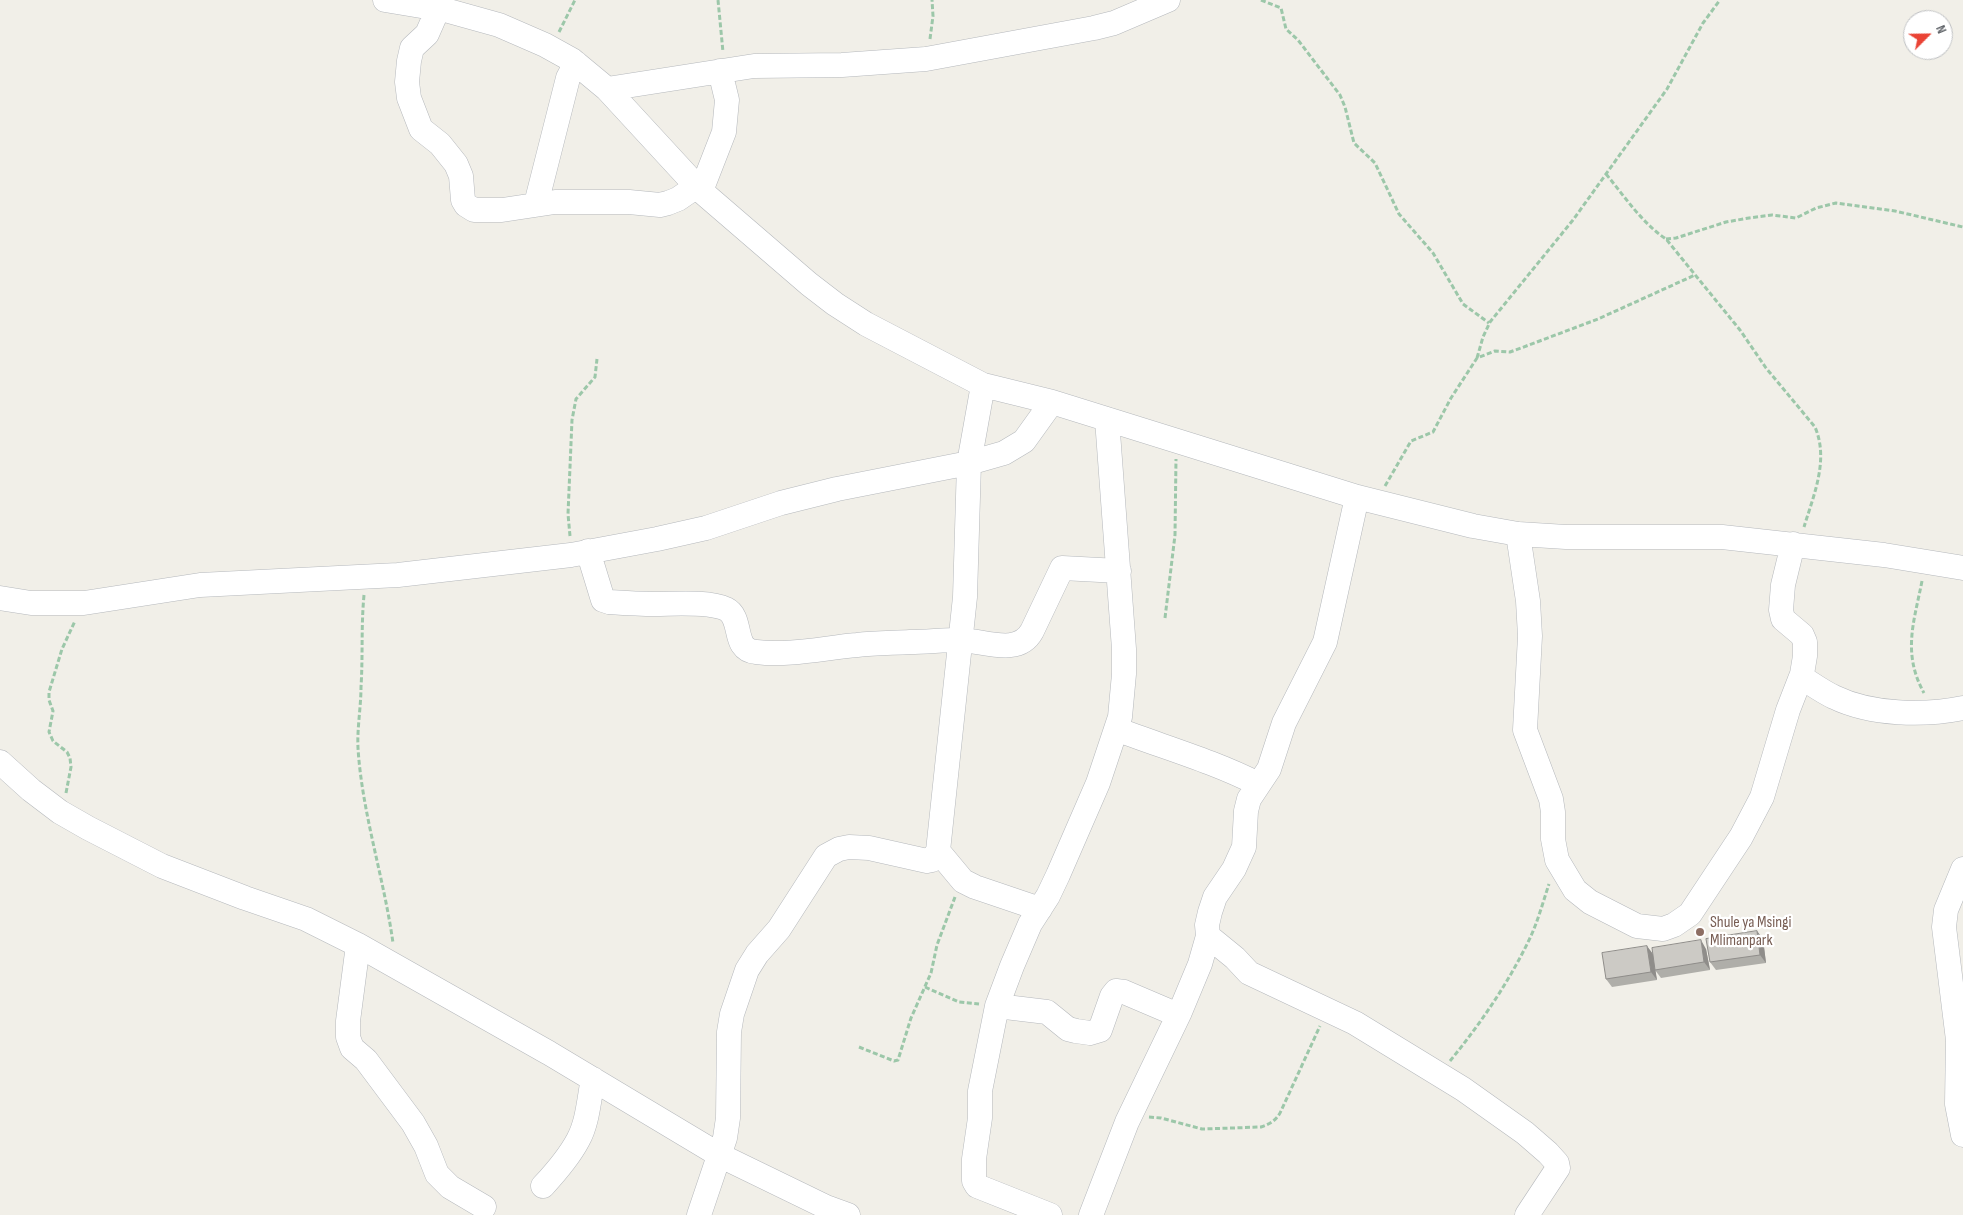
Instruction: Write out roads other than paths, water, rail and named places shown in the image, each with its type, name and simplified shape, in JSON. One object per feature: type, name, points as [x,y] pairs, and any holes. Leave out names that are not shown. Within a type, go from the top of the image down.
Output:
[{"type":"street","points":[[385,0],[438,9],[467,8],[550,48],[576,63],[607,89],[699,188],[809,284],[835,304],[903,344],[983,385],[1052,402],[1366,499],[1473,526],[1518,534],[1566,537],[1722,537],[1795,544],[1963,568]]},
{"type":"street","points":[[607,89],[775,64],[842,65],[926,59],[1094,28],[1168,0]]},
{"type":"street","points":[[438,9],[427,34],[412,48],[407,82],[409,98],[421,129],[440,144],[456,164],[461,176],[463,200],[466,205],[474,210],[502,210],[536,204],[629,202],[660,205],[678,199],[699,188],[724,132],[727,100],[723,71]]},
{"type":"street","points":[[536,204],[568,78],[576,63]]},
{"type":"street","points":[[699,1215],[725,1138],[728,1118],[729,1032],[732,1014],[747,970],[756,954],[779,929],[826,856],[839,849],[849,847],[869,848],[927,861],[932,860],[938,851],[965,597],[969,463],[983,385]]},
{"type":"street","points":[[0,598],[32,603],[84,603],[200,585],[398,575],[579,553],[706,528],[782,503],[838,489],[969,463],[1004,453],[1024,441],[1052,402]]},
{"type":"street","points":[[1050,1215],[983,1190],[977,1186],[974,1181],[974,1159],[980,1118],[982,1079],[998,1006],[1030,924],[1058,875],[1098,783],[1120,717],[1124,674],[1108,419]]},
{"type":"street","points":[[1091,1215],[1127,1122],[1200,964],[1208,936],[1206,925],[1215,897],[1234,869],[1244,848],[1246,811],[1249,799],[1269,769],[1284,723],[1325,642],[1366,499]]},
{"type":"street","points":[[1518,534],[1528,601],[1530,636],[1525,730],[1551,799],[1553,839],[1557,860],[1576,890],[1590,902],[1637,926],[1662,928],[1674,925],[1690,914],[1741,837],[1762,797],[1788,710],[1801,677],[1805,656],[1805,642],[1796,628],[1783,619],[1781,610],[1783,586],[1795,544]]},
{"type":"street","points":[[579,553],[604,600],[609,602],[696,604],[725,608],[734,619],[741,645],[747,651],[756,652],[806,652],[857,645],[960,640],[1011,646],[1022,644],[1032,631],[1062,568],[1119,571]]},
{"type":"street","points":[[1801,677],[1834,697],[1851,704],[1893,712],[1931,713],[1963,708]]},
{"type":"street","points":[[1116,729],[1158,746],[1220,766],[1258,784]]},
{"type":"street","points":[[0,762],[31,790],[60,812],[162,866],[306,919],[358,944],[593,1079],[720,1156],[826,1207],[848,1215]]},
{"type":"street","points":[[938,851],[963,881],[975,887],[1040,909]]},
{"type":"street","points":[[1963,870],[1954,908],[1944,927],[1958,1040],[1957,1104],[1963,1135]]},
{"type":"street","points":[[1208,936],[1235,958],[1249,973],[1354,1023],[1463,1089],[1525,1133],[1557,1163],[1558,1168],[1527,1215]]},
{"type":"street","points":[[358,944],[348,1020],[348,1037],[352,1048],[366,1060],[413,1123],[426,1146],[437,1174],[450,1186],[484,1207]]},
{"type":"street","points":[[998,1006],[1047,1012],[1068,1029],[1090,1032],[1100,1030],[1112,996],[1116,992],[1124,992],[1178,1015]]},
{"type":"street","points":[[543,1186],[563,1163],[579,1138],[587,1113],[593,1079]]},
{"type":"place","name":"Shule ya Msingi Mlimanpark","points":[[1700,932]]}]
